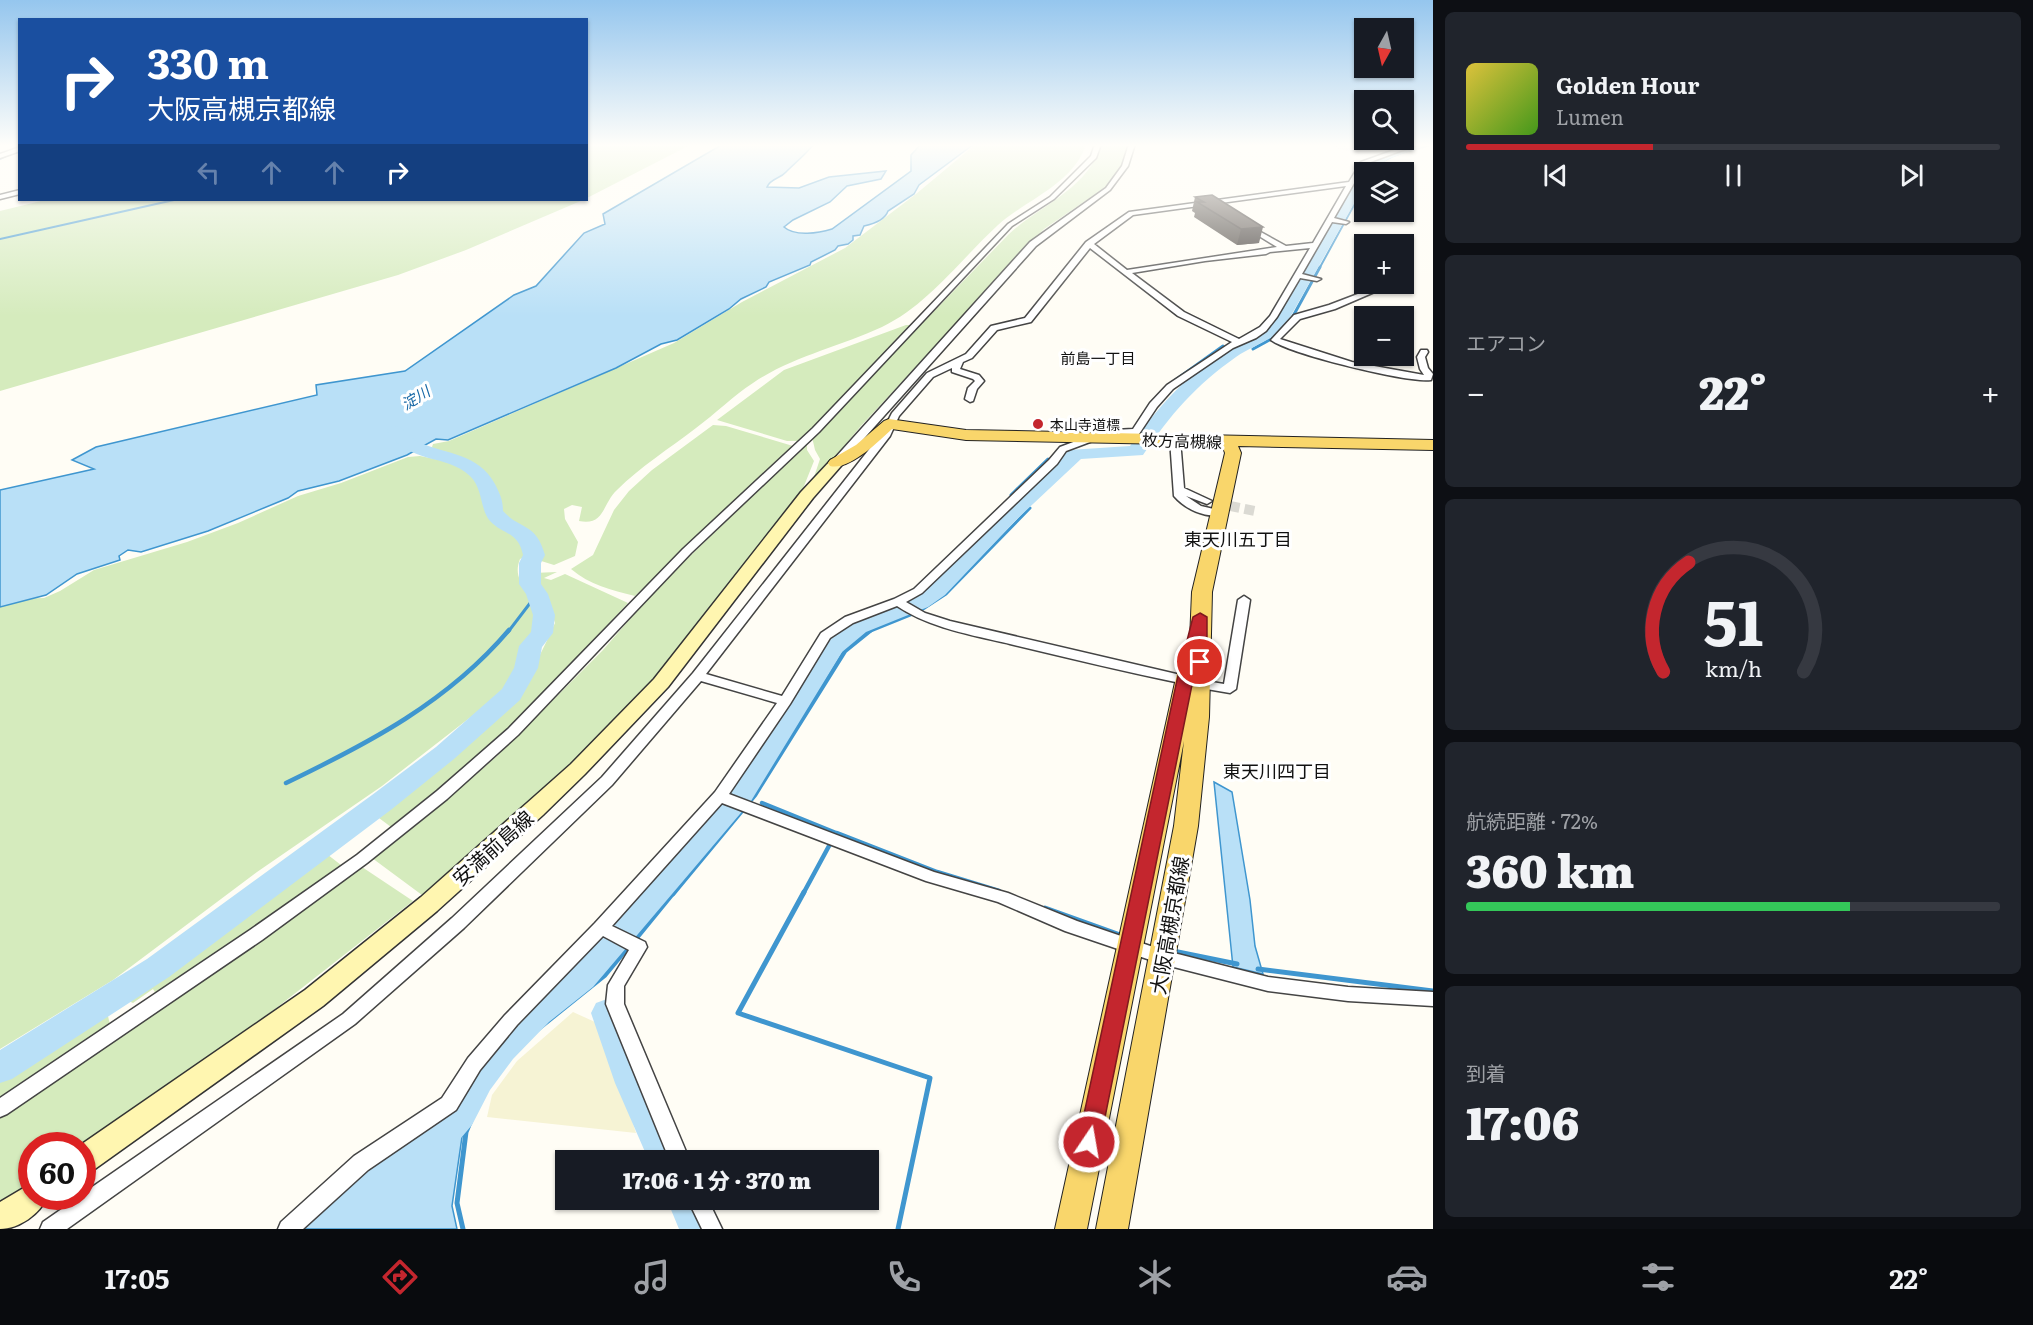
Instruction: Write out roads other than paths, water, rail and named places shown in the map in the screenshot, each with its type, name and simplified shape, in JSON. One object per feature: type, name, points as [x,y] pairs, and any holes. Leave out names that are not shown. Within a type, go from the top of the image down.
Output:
[{"type":"main road","points":[[836,463],[862,448],[889,424]]},
{"type":"main road","name":"枚方高槻線","points":[[889,424],[966,435],[1433,445]]},
{"type":"main road","name":"大阪高槻京都線","points":[[1112,1229],[1186,826],[1192,682],[1213,507],[1233,453],[1228,442]]},
{"type":"main road","name":"安満前島線","points":[[96,1151],[314,998],[429,904],[535,809],[578,769],[661,683],[807,495],[836,463]]},
{"type":"main road","name":"大阪高槻京都線","points":[[1071,1229],[1131,946],[1192,682]]},
{"type":"main road","points":[[0,1220],[18,1207]]},
{"type":"street","points":[[0,1108],[256,936],[362,859],[442,795],[513,732],[687,551],[816,430],[1010,225],[1047,201]]},
{"type":"street","points":[[836,463],[1033,244],[1091,201]]},
{"type":"street","points":[[930,375],[974,351],[994,328],[1028,320],[1089,244],[1131,213],[1227,201]]},
{"type":"street","points":[[1138,430],[1153,405],[1170,387],[1230,346],[1263,329],[1273,317],[1340,201]]},
{"type":"street","points":[[1208,204],[1218,210]]},
{"type":"street","points":[[1330,220],[1346,222]]},
{"type":"street","points":[[1237,221],[1286,248]]},
{"type":"street","points":[[1089,244],[1182,314],[1239,342]]},
{"type":"street","points":[[1126,272],[1216,257],[1314,245]]},
{"type":"street","points":[[1296,275],[1317,279]]},
{"type":"street","points":[[1363,294],[1297,317],[1275,340],[1352,365],[1428,378],[1430,376],[1424,369],[1421,357],[1424,352]]},
{"type":"street","points":[[1263,329],[1282,334]]},
{"type":"street","points":[[50,1229],[349,1019],[458,923],[607,781],[698,676],[887,434],[889,424],[930,375],[934,364],[933,357]]},
{"type":"street","points":[[960,360],[955,370],[976,377],[980,381],[972,388],[970,399]]},
{"type":"street","points":[[288,1229],[361,1163],[449,1104],[474,1064],[511,1020],[605,930],[720,796],[785,702],[825,636],[849,620],[898,602],[918,591],[936,577],[1053,462],[1063,449],[1095,438],[1101,433],[1129,433],[1138,430],[1172,439],[1179,496],[1189,505],[1203,511],[1213,507]]},
{"type":"street","points":[[1179,490],[1213,507]]},
{"type":"street","points":[[898,602],[914,614],[1089,660],[1230,689],[1244,600]]},
{"type":"street","points":[[698,676],[785,702]]},
{"type":"street","points":[[720,796],[931,876],[1002,897],[1071,926],[1161,957],[1268,984],[1348,994],[1433,999]]},
{"type":"street","points":[[605,930],[639,947],[616,985],[615,1004],[675,1150]]},
{"type":"street","points":[[703,1210],[712,1229]]},
{"type":"water","name":"淀川","points":[[625,201],[831,201],[793,220],[784,227],[794,232],[807,233],[832,229],[870,201],[903,201],[875,223],[864,226],[860,235],[853,236],[853,240],[848,244],[838,246],[835,250],[811,262],[810,265],[769,282],[766,287],[741,299],[729,309],[677,340],[661,344],[616,368],[448,440],[436,439],[407,455],[339,481],[298,491],[288,498],[208,531],[141,552],[128,550],[119,556],[120,560],[77,574],[46,595],[0,607],[0,490],[94,469],[72,460],[96,447],[317,395],[316,385],[405,371],[514,295],[536,286],[584,233],[605,224],[603,214]]},
{"type":"water","points":[[1214,782],[1232,792],[1250,900],[1255,946],[1263,974],[1233,967]]},
{"type":"water","points":[[455,1110],[469,1112],[462,1137],[452,1206],[457,1229],[302,1229],[378,1161]]},
{"type":"waterway","points":[[0,239],[168,201]]},
{"type":"waterway","points":[[443,1133],[460,1114],[478,1079],[501,1049],[538,1012],[582,978],[741,794],[833,647],[858,627],[920,602],[937,590],[1010,515],[1076,454],[1136,451],[1167,408],[1185,389],[1232,352],[1270,333],[1279,325],[1349,201]]},
{"type":"waterway","points":[[1319,269],[1354,205]]},
{"type":"waterway","points":[[1292,318],[1320,267]]},
{"type":"waterway","points":[[1253,349],[1273,338]]},
{"type":"waterway","points":[[1174,381],[1223,346]]},
{"type":"waterway","points":[[0,1068],[158,968],[382,802],[445,753],[511,694],[526,668],[531,646],[542,633],[544,615],[537,594],[530,584],[530,563],[534,555],[531,543],[519,530],[499,519],[493,512],[493,500],[479,473],[462,463],[409,445],[396,431]]},
{"type":"waterway","points":[[1011,495],[1048,459]]},
{"type":"waterway","points":[[869,632],[920,611],[946,594],[1030,508]]},
{"type":"waterway","points":[[508,632],[537,594]]},
{"type":"waterway","points":[[286,783],[377,736],[434,700],[485,656],[509,630]]},
{"type":"waterway","points":[[673,894],[755,795],[845,651],[869,632]]},
{"type":"waterway","points":[[762,803],[836,833],[803,894]]},
{"type":"waterway","points":[[837,833],[937,872],[999,891]]},
{"type":"waterway","points":[[634,941],[674,892]]},
{"type":"waterway","points":[[804,892],[738,1013],[930,1078],[898,1229]]},
{"type":"waterway","points":[[1045,908],[1123,936]]},
{"type":"waterway","points":[[463,1229],[457,1203],[466,1132],[486,1084],[513,1049],[605,975],[629,946]]},
{"type":"waterway","points":[[1173,951],[1237,964]]},
{"type":"waterway","points":[[1258,969],[1433,991]]},
{"type":"waterway","points":[[607,1013],[632,1083],[662,1150]]},
{"type":"waterway","points":[[690,1210],[699,1229]]},
{"type":"tunnel","points":[[1215,503],[1255,511]]},
{"type":"place","name":"本山寺道標","points":[[1038,424]]},
{"type":"district","name":"前島一丁目","points":[[1098,357]]},
{"type":"district","name":"東天川五丁目","points":[[1238,538]]},
{"type":"district","name":"東天川四丁目","points":[[1277,770]]}]
